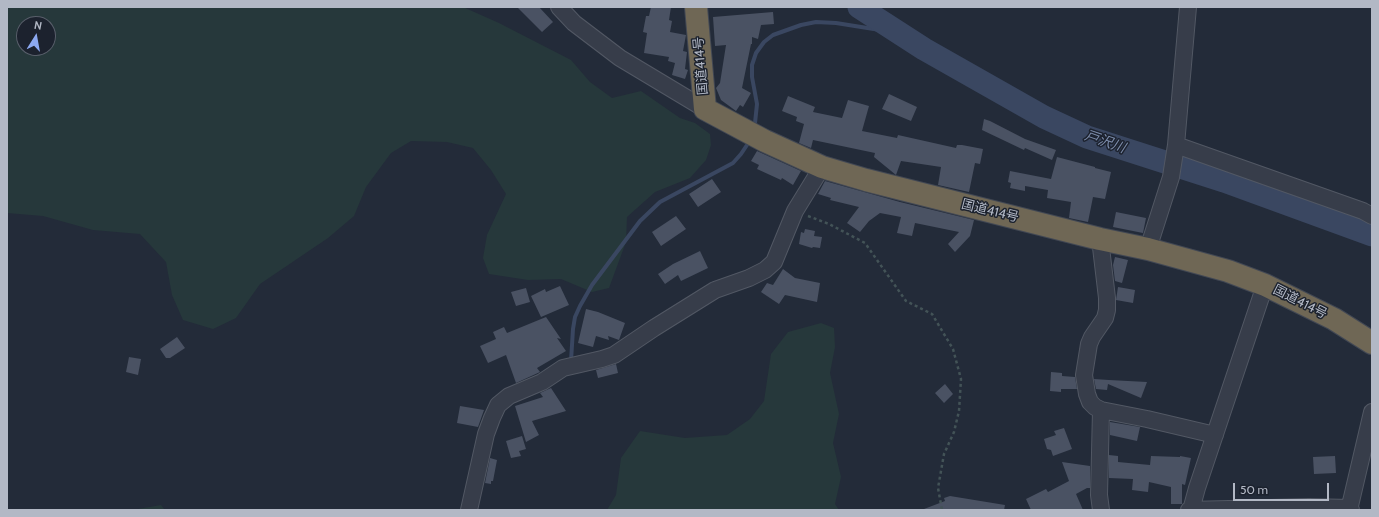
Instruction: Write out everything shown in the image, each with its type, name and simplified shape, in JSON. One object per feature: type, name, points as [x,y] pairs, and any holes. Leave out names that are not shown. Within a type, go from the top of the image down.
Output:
[{"type":"highway","name":"国道414号","points":[[696,7],[705,110],[766,141],[822,168],[1148,249],[1228,272],[1265,285],[1334,319],[1372,343]]},
{"type":"street","points":[[559,7],[574,22],[620,58],[705,110]]},
{"type":"street","points":[[1148,249],[1171,177],[1176,145],[1188,7]]},
{"type":"street","points":[[1176,145],[1363,211],[1372,216]]},
{"type":"street","points":[[469,510],[486,434],[498,405],[509,396],[542,382],[563,368],[614,355],[715,290],[749,278],[765,270],[774,262],[795,211],[822,168]]},
{"type":"street","points":[[1100,238],[1107,310],[1105,318],[1089,344],[1084,375],[1090,402],[1100,410],[1215,435]]},
{"type":"street","points":[[1265,285],[1190,510],[1309,507],[1350,509],[1372,412]]},
{"type":"street","points":[[1100,410],[1099,496],[1101,510]]},
{"type":"path","points":[[795,211],[829,224],[865,244],[906,301],[932,314],[953,349],[961,379],[957,418],[954,432],[944,454],[938,488],[942,510]]},
{"type":"shaded area","points":[[7,7],[463,7],[499,23],[571,60],[590,82],[612,98],[641,91],[680,118],[695,123],[710,134],[711,145],[706,160],[690,178],[655,192],[627,217],[626,242],[609,288],[592,292],[561,279],[528,280],[489,274],[483,258],[487,235],[506,194],[491,170],[473,148],[447,142],[411,141],[391,153],[366,187],[354,216],[328,238],[260,284],[236,318],[213,329],[183,320],[172,295],[166,262],[140,234],[93,230],[43,216],[7,213]]},
{"type":"shaded area","points":[[821,323],[834,328],[835,347],[830,373],[839,414],[833,443],[841,477],[835,504],[839,510],[607,510],[616,495],[621,458],[640,431],[685,438],[727,435],[750,419],[764,401],[771,354],[788,332]]},
{"type":"shaded area","points":[[161,505],[165,510],[132,510]]},
{"type":"building","points":[[517,7],[539,7],[553,22],[542,32]]},
{"type":"building","points":[[651,7],[671,7],[669,20],[672,21],[670,32],[686,35],[683,51],[687,52],[685,69],[688,70],[685,79],[672,75],[675,63],[668,61],[669,57],[644,53],[647,33],[643,32],[646,16],[649,16]]},
{"type":"building","points":[[773,12],[774,24],[761,25],[758,39],[752,37],[752,44],[742,88],[751,93],[743,107],[740,105],[736,111],[721,100],[716,88],[720,83],[726,45],[715,46],[713,17]]},
{"type":"building","points":[[889,94],[917,107],[911,121],[882,109]]},
{"type":"building","points":[[788,96],[815,107],[813,112],[842,118],[848,100],[869,106],[862,131],[897,138],[898,135],[956,148],[957,145],[962,145],[983,149],[980,164],[975,163],[969,192],[938,185],[941,167],[901,161],[896,175],[874,157],[875,153],[813,140],[811,148],[799,143],[804,124],[796,121],[797,117],[782,111]]},
{"type":"building","points":[[984,119],[1025,139],[1056,150],[1052,160],[1025,148],[1024,150],[982,130]]},
{"type":"building","points":[[757,151],[801,171],[793,185],[782,178],[781,180],[757,169],[759,165],[751,161]]},
{"type":"building","points":[[1057,157],[1111,172],[1105,199],[1093,197],[1088,222],[1069,218],[1071,202],[1047,198],[1048,190],[1025,186],[1025,191],[1010,188],[1011,183],[1008,182],[1010,171],[1051,179]]},
{"type":"building","points":[[712,179],[721,192],[698,207],[689,194]]},
{"type":"building","points":[[825,181],[900,202],[974,220],[970,236],[955,252],[948,244],[959,232],[915,223],[912,236],[897,233],[901,217],[880,213],[869,221],[860,232],[847,223],[859,207],[830,200],[831,198],[818,194]]},
{"type":"building","points":[[1116,212],[1146,218],[1143,233],[1113,227]]},
{"type":"building","points":[[676,216],[686,229],[661,246],[652,232]]},
{"type":"building","points":[[805,229],[815,231],[814,236],[822,237],[820,248],[812,248],[799,244],[801,232],[804,233]]},
{"type":"building","points":[[700,251],[708,268],[681,281],[678,275],[665,284],[658,274],[673,264]]},
{"type":"building","points":[[1115,257],[1128,260],[1122,283],[1115,281],[1113,265]]},
{"type":"building","points":[[783,269],[795,278],[820,283],[817,302],[785,295],[779,304],[761,292],[767,283],[773,285]]},
{"type":"building","points":[[560,286],[569,305],[541,317],[531,296],[545,289],[546,292]]},
{"type":"building","points":[[1118,287],[1135,290],[1133,303],[1116,300]]},
{"type":"building","points":[[526,288],[530,302],[516,306],[511,292]]},
{"type":"building","points":[[586,309],[598,312],[625,323],[619,340],[608,336],[609,340],[596,336],[593,347],[578,343]]},
{"type":"building","points":[[546,317],[561,339],[557,338],[566,351],[537,368],[540,372],[516,383],[506,355],[488,363],[480,346],[496,339],[493,332],[504,327],[507,333]]},
{"type":"building","points":[[177,337],[185,348],[170,358],[166,358],[160,349]]},
{"type":"building","points":[[129,357],[141,359],[138,375],[126,372]]},
{"type":"building","points":[[616,364],[618,373],[598,378],[596,370]]},
{"type":"building","points":[[1051,372],[1062,373],[1062,376],[1075,377],[1077,389],[1061,389],[1061,392],[1050,391]]},
{"type":"building","points":[[1094,379],[1147,382],[1141,398],[1108,384],[1107,390],[1096,389]]},
{"type":"building","points":[[945,384],[953,394],[944,403],[935,393]]},
{"type":"building","points":[[551,388],[566,411],[532,421],[539,435],[526,442],[515,406],[543,397],[540,393]]},
{"type":"building","points":[[460,406],[484,410],[478,427],[457,423]]},
{"type":"building","points":[[1110,422],[1140,427],[1137,441],[1110,435]]},
{"type":"building","points":[[1064,428],[1072,449],[1053,456],[1051,450],[1047,449],[1044,439],[1056,435],[1054,431]]},
{"type":"building","points":[[522,436],[526,449],[519,451],[521,456],[511,458],[506,441]]},
{"type":"building","points":[[1109,455],[1118,456],[1118,462],[1150,465],[1151,456],[1180,456],[1191,458],[1185,485],[1182,484],[1182,504],[1171,504],[1171,487],[1149,482],[1148,492],[1132,490],[1133,479],[1109,478]]},
{"type":"building","points":[[1335,456],[1336,473],[1314,474],[1313,457]]},
{"type":"building","points":[[490,458],[497,460],[493,481],[491,481],[491,484],[485,483]]},
{"type":"building","points":[[1062,462],[1090,466],[1090,488],[1076,494],[1083,510],[1031,510],[1026,499],[1046,489],[1048,492],[1069,481]]},
{"type":"building","points":[[950,496],[1005,505],[1004,510],[924,510],[945,501],[944,498]]},
{"type":"waterway","name":"戸沢川","points":[[859,7],[924,49],[1044,117],[1087,137],[1224,181],[1372,235]]},
{"type":"waterway","points":[[755,123],[757,104],[752,77],[752,65],[756,53],[764,42],[773,35],[801,25],[816,22],[836,23],[880,30],[893,28]]},
{"type":"waterway","points":[[571,361],[573,329],[575,317],[580,306],[592,285],[640,221],[660,202],[733,163],[749,142]]}]
